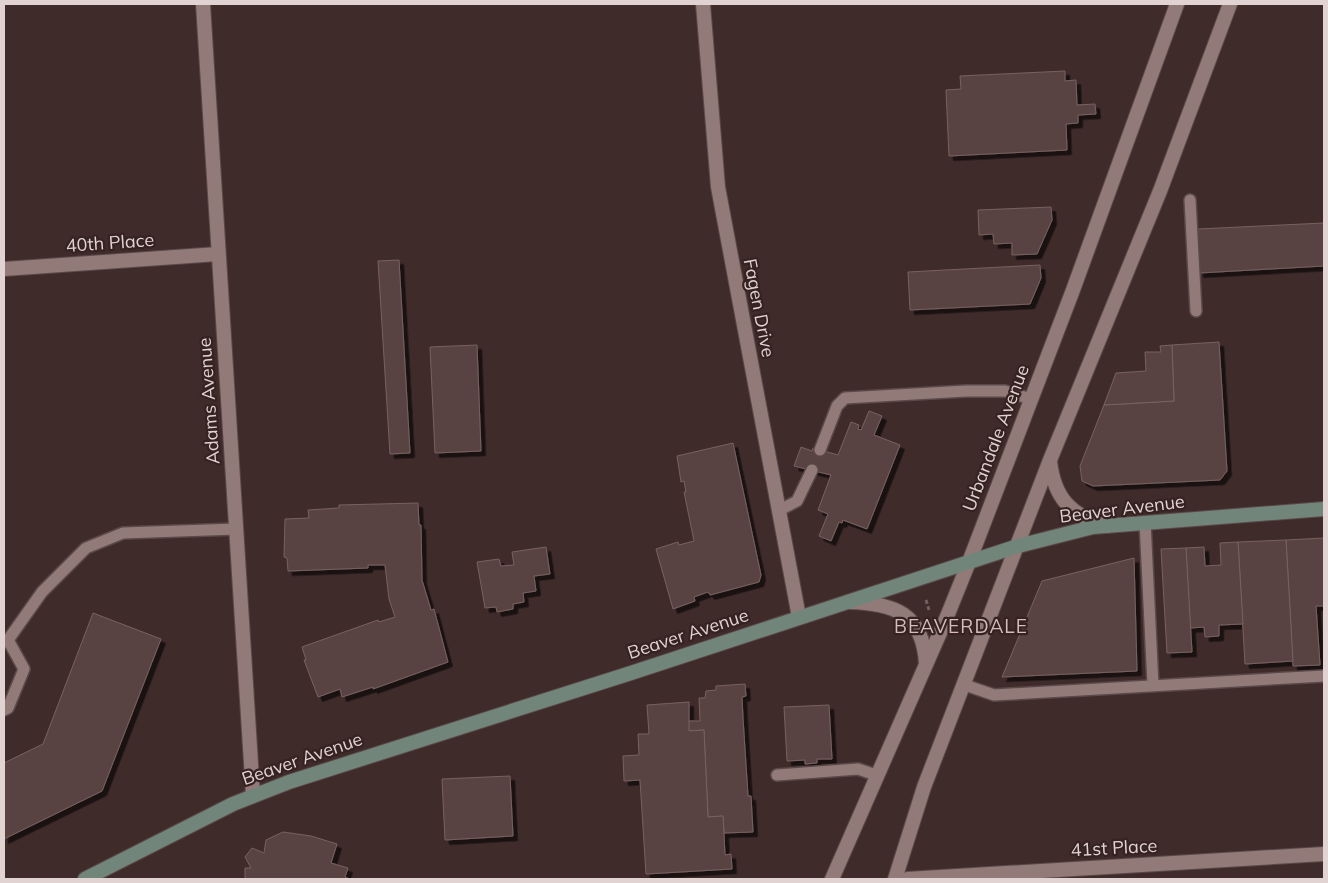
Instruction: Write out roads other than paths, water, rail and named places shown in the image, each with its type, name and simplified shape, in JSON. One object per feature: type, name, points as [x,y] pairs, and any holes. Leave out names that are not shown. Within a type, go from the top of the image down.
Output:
[{"type":"main road","name":"Beaver Avenue","points":[[85,879],[253,795],[356,759],[632,673],[1018,546],[1065,533],[1107,526],[1324,509]]},
{"type":"street","name":"Adams Avenue","points":[[203,4],[253,795]]},
{"type":"street","name":"Fagen Drive","points":[[704,4],[718,187],[799,617]]},
{"type":"street","name":"Urbandale Avenue","points":[[832,879],[969,562],[1178,4]]},
{"type":"street","points":[[895,879],[924,787],[965,685],[1050,460],[1160,191],[1230,4]]},
{"type":"street","name":"40th Place","points":[[4,269],[218,254]]},
{"type":"street","points":[[1050,460],[1055,487],[1066,503],[1084,518],[1107,526]]},
{"type":"street","points":[[844,602],[880,604],[905,615],[914,623],[923,640],[926,665]]},
{"type":"street","name":"41st Place","points":[[907,879],[1324,854]]},
{"type":"lane","points":[[1190,200],[1196,310]]},
{"type":"lane","points":[[820,450],[837,406],[845,398],[976,391],[1005,392],[1031,399]]},
{"type":"lane","points":[[778,510],[797,501],[812,470]]},
{"type":"lane","points":[[1145,522],[1153,685]]},
{"type":"lane","points":[[4,710],[8,708],[24,669],[6,641],[42,592],[86,548],[123,532],[236,529]]},
{"type":"lane","points":[[965,685],[994,694],[1324,676]]},
{"type":"lane","points":[[777,775],[858,769],[876,775]]},
{"type":"district","name":"BEAVERDALE","points":[[961,626]]}]
